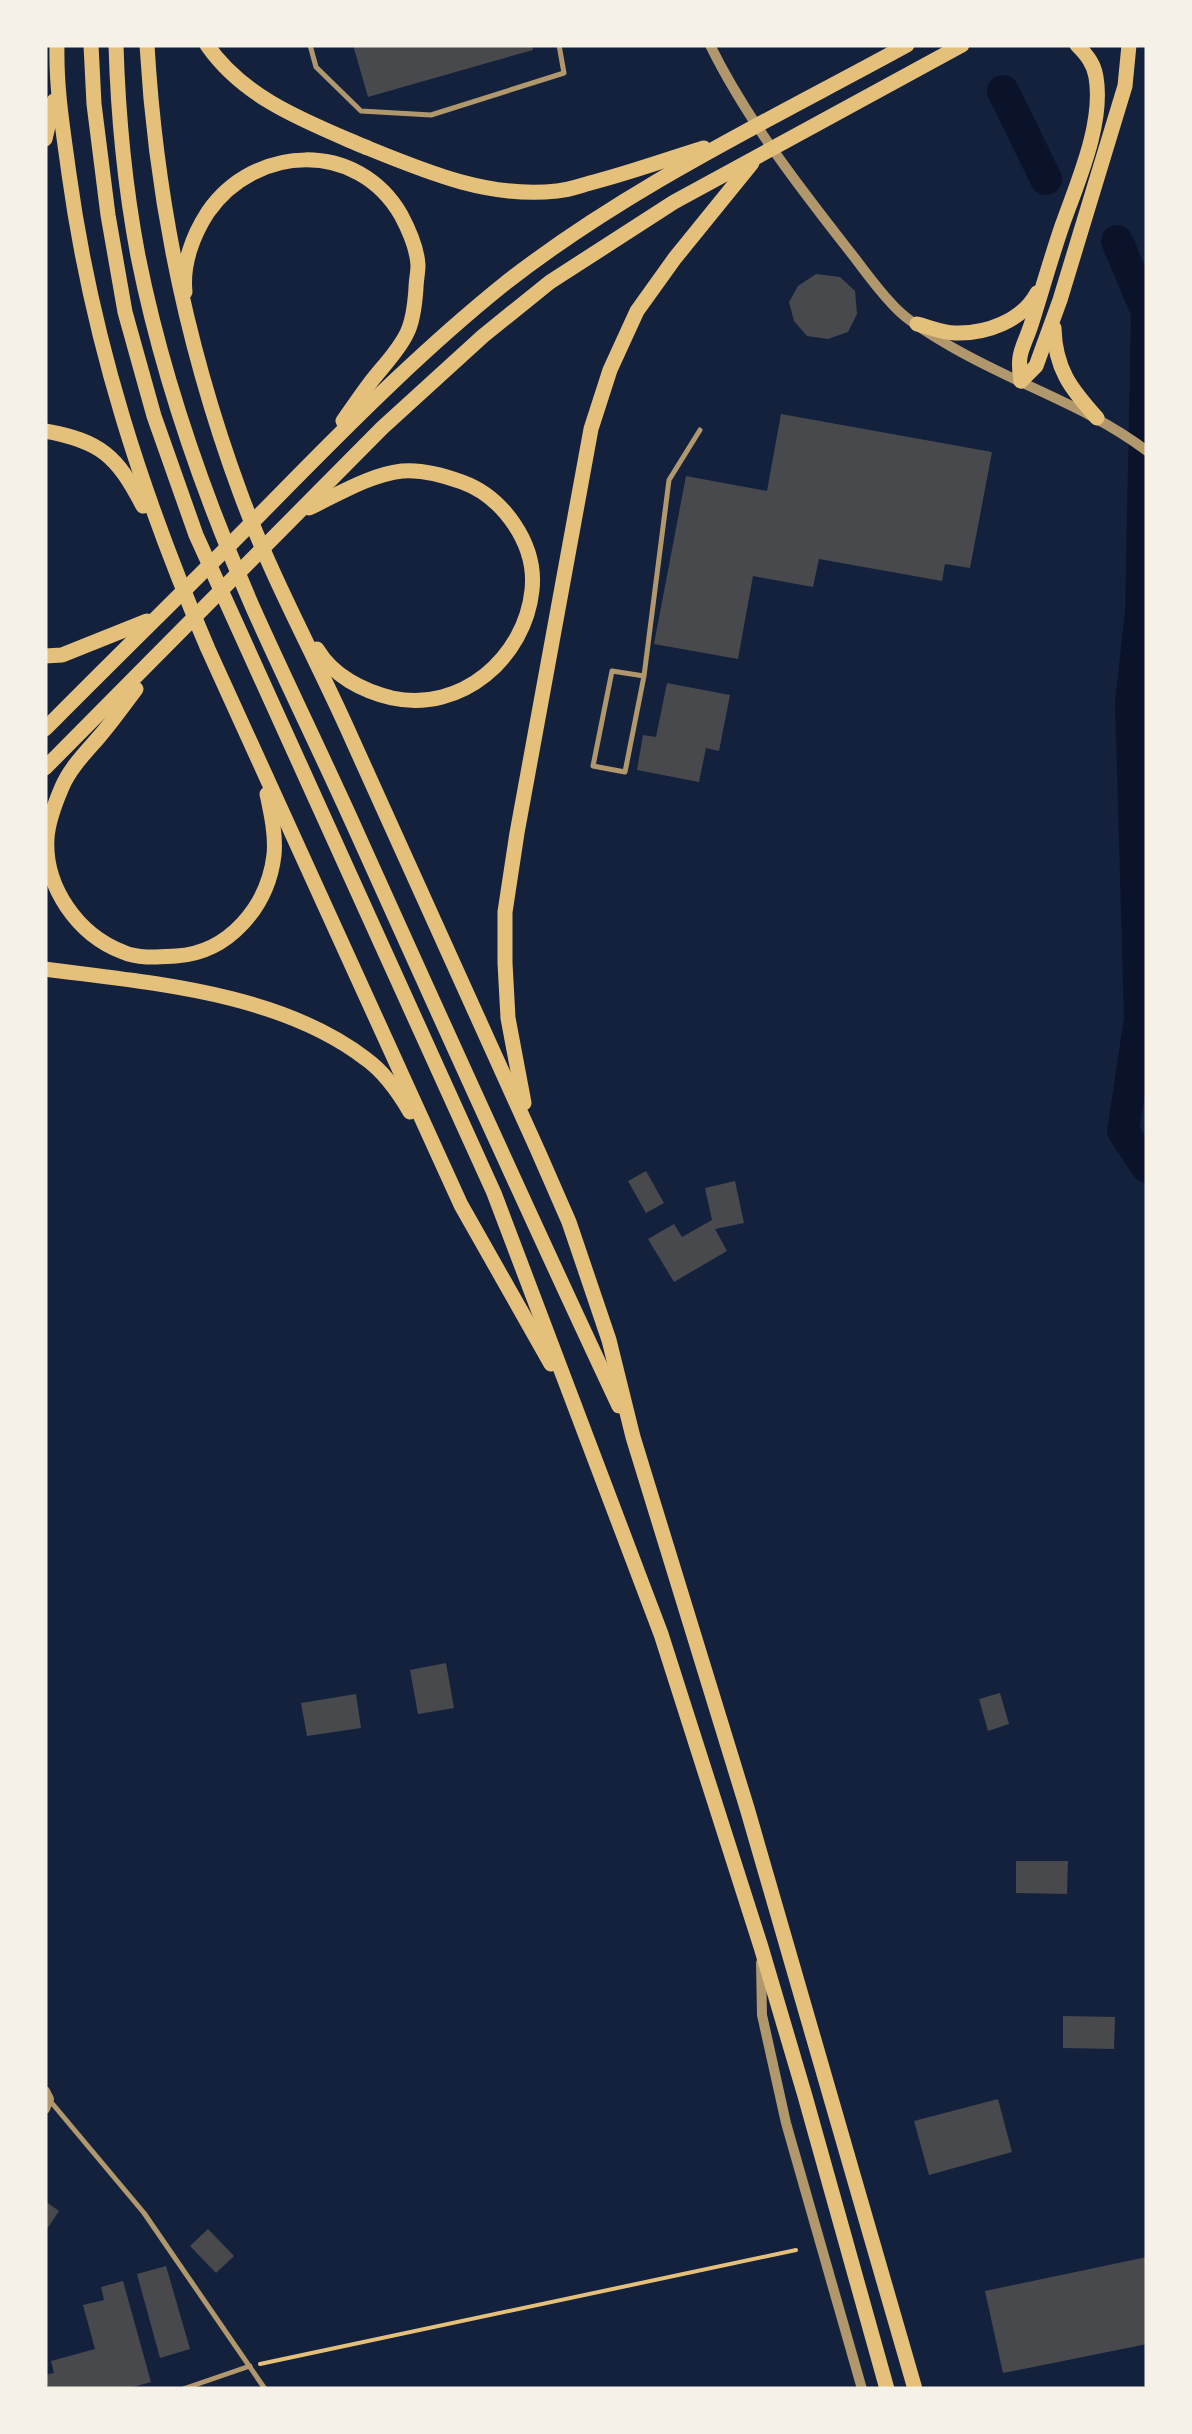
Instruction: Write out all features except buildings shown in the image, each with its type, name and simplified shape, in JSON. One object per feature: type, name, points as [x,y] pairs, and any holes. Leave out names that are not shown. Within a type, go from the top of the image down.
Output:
[{"type":"main road","points":[[57,45],[56,88],[91,302],[111,383],[171,562]]},
{"type":"main road","points":[[92,45],[103,178],[125,312],[154,416],[196,535],[494,1193],[661,1634],[806,2096],[887,2389]]},
{"type":"main road","points":[[116,45],[118,100],[138,254],[168,371],[216,516],[253,607],[633,1437]]},
{"type":"main road","points":[[147,45],[151,112],[172,256],[190,332],[241,495],[277,582],[331,691],[570,1222],[609,1340],[633,1437],[748,1808],[915,2389]]},
{"type":"main road","points":[[207,45],[219,62],[251,90],[288,114],[455,182],[507,192],[559,192],[738,136]]},
{"type":"main road","points":[[45,729],[324,448],[503,285],[612,209],[907,45]]},
{"type":"main road","points":[[45,768],[432,380],[550,282],[674,202],[962,45]]},
{"type":"main road","points":[[1021,381],[1018,357],[1084,160],[1098,104],[1096,75],[1089,58],[1077,45]]},
{"type":"main road","points":[[1021,381],[1036,366],[1060,300],[1125,86],[1129,45]]},
{"type":"main road","points":[[45,139],[56,88]]},
{"type":"main road","points":[[538,1151],[524,1106],[508,1018],[506,912],[591,428],[610,370],[637,311],[758,156]]},
{"type":"main road","points":[[190,332],[184,282],[189,252],[200,225],[218,198],[244,176],[274,163],[314,160],[349,168],[373,182],[394,204],[410,230],[418,263],[414,302],[408,332],[324,448]]},
{"type":"main road","points":[[916,324],[952,333],[980,332],[1007,322],[1031,304],[1044,280]]},
{"type":"main road","points":[[1060,300],[1054,327],[1062,371],[1074,393],[1097,418]]},
{"type":"main road","points":[[45,430],[89,441],[108,454],[135,490],[461,1204]]},
{"type":"main road","points":[[277,582],[322,656],[342,676],[370,693],[403,700],[434,700],[465,690],[490,673],[512,648],[526,619],[533,588],[518,528],[498,503],[474,486],[441,474],[404,470],[372,478],[297,514]]},
{"type":"main road","points":[[45,656],[62,655],[155,618]]},
{"type":"main road","points":[[168,646],[63,783],[47,836],[49,868],[58,893],[76,920],[99,940],[125,954],[156,958],[186,956],[211,948],[236,932],[258,904],[269,879],[274,852],[268,796],[252,747]]},
{"type":"main road","points":[[45,969],[216,996],[274,1011],[324,1033],[367,1060],[399,1093],[578,1411]]},
{"type":"street","points":[[710,45],[733,91],[796,180],[901,313],[946,344],[1097,418],[1147,451]]},
{"type":"street","points":[[761,1947],[762,2015],[786,2122],[862,2389]]},
{"type":"lane","points":[[310,45],[316,67],[362,111],[431,114],[564,72],[560,45]]},
{"type":"lane","points":[[644,676],[612,672],[593,766],[625,772],[644,676],[669,480],[700,430]]},
{"type":"lane","points":[[46,2100],[144,2213],[265,2389]]},
{"type":"lane","points":[[183,2389],[250,2366]]},
{"type":"path","points":[[250,2366],[796,2250]]},
{"type":"waterway","points":[[1003,91],[1046,179]]},
{"type":"waterway","points":[[1117,241],[1147,312],[1141,612],[1131,702],[1140,1019],[1123,1131],[1147,1167]]}]
